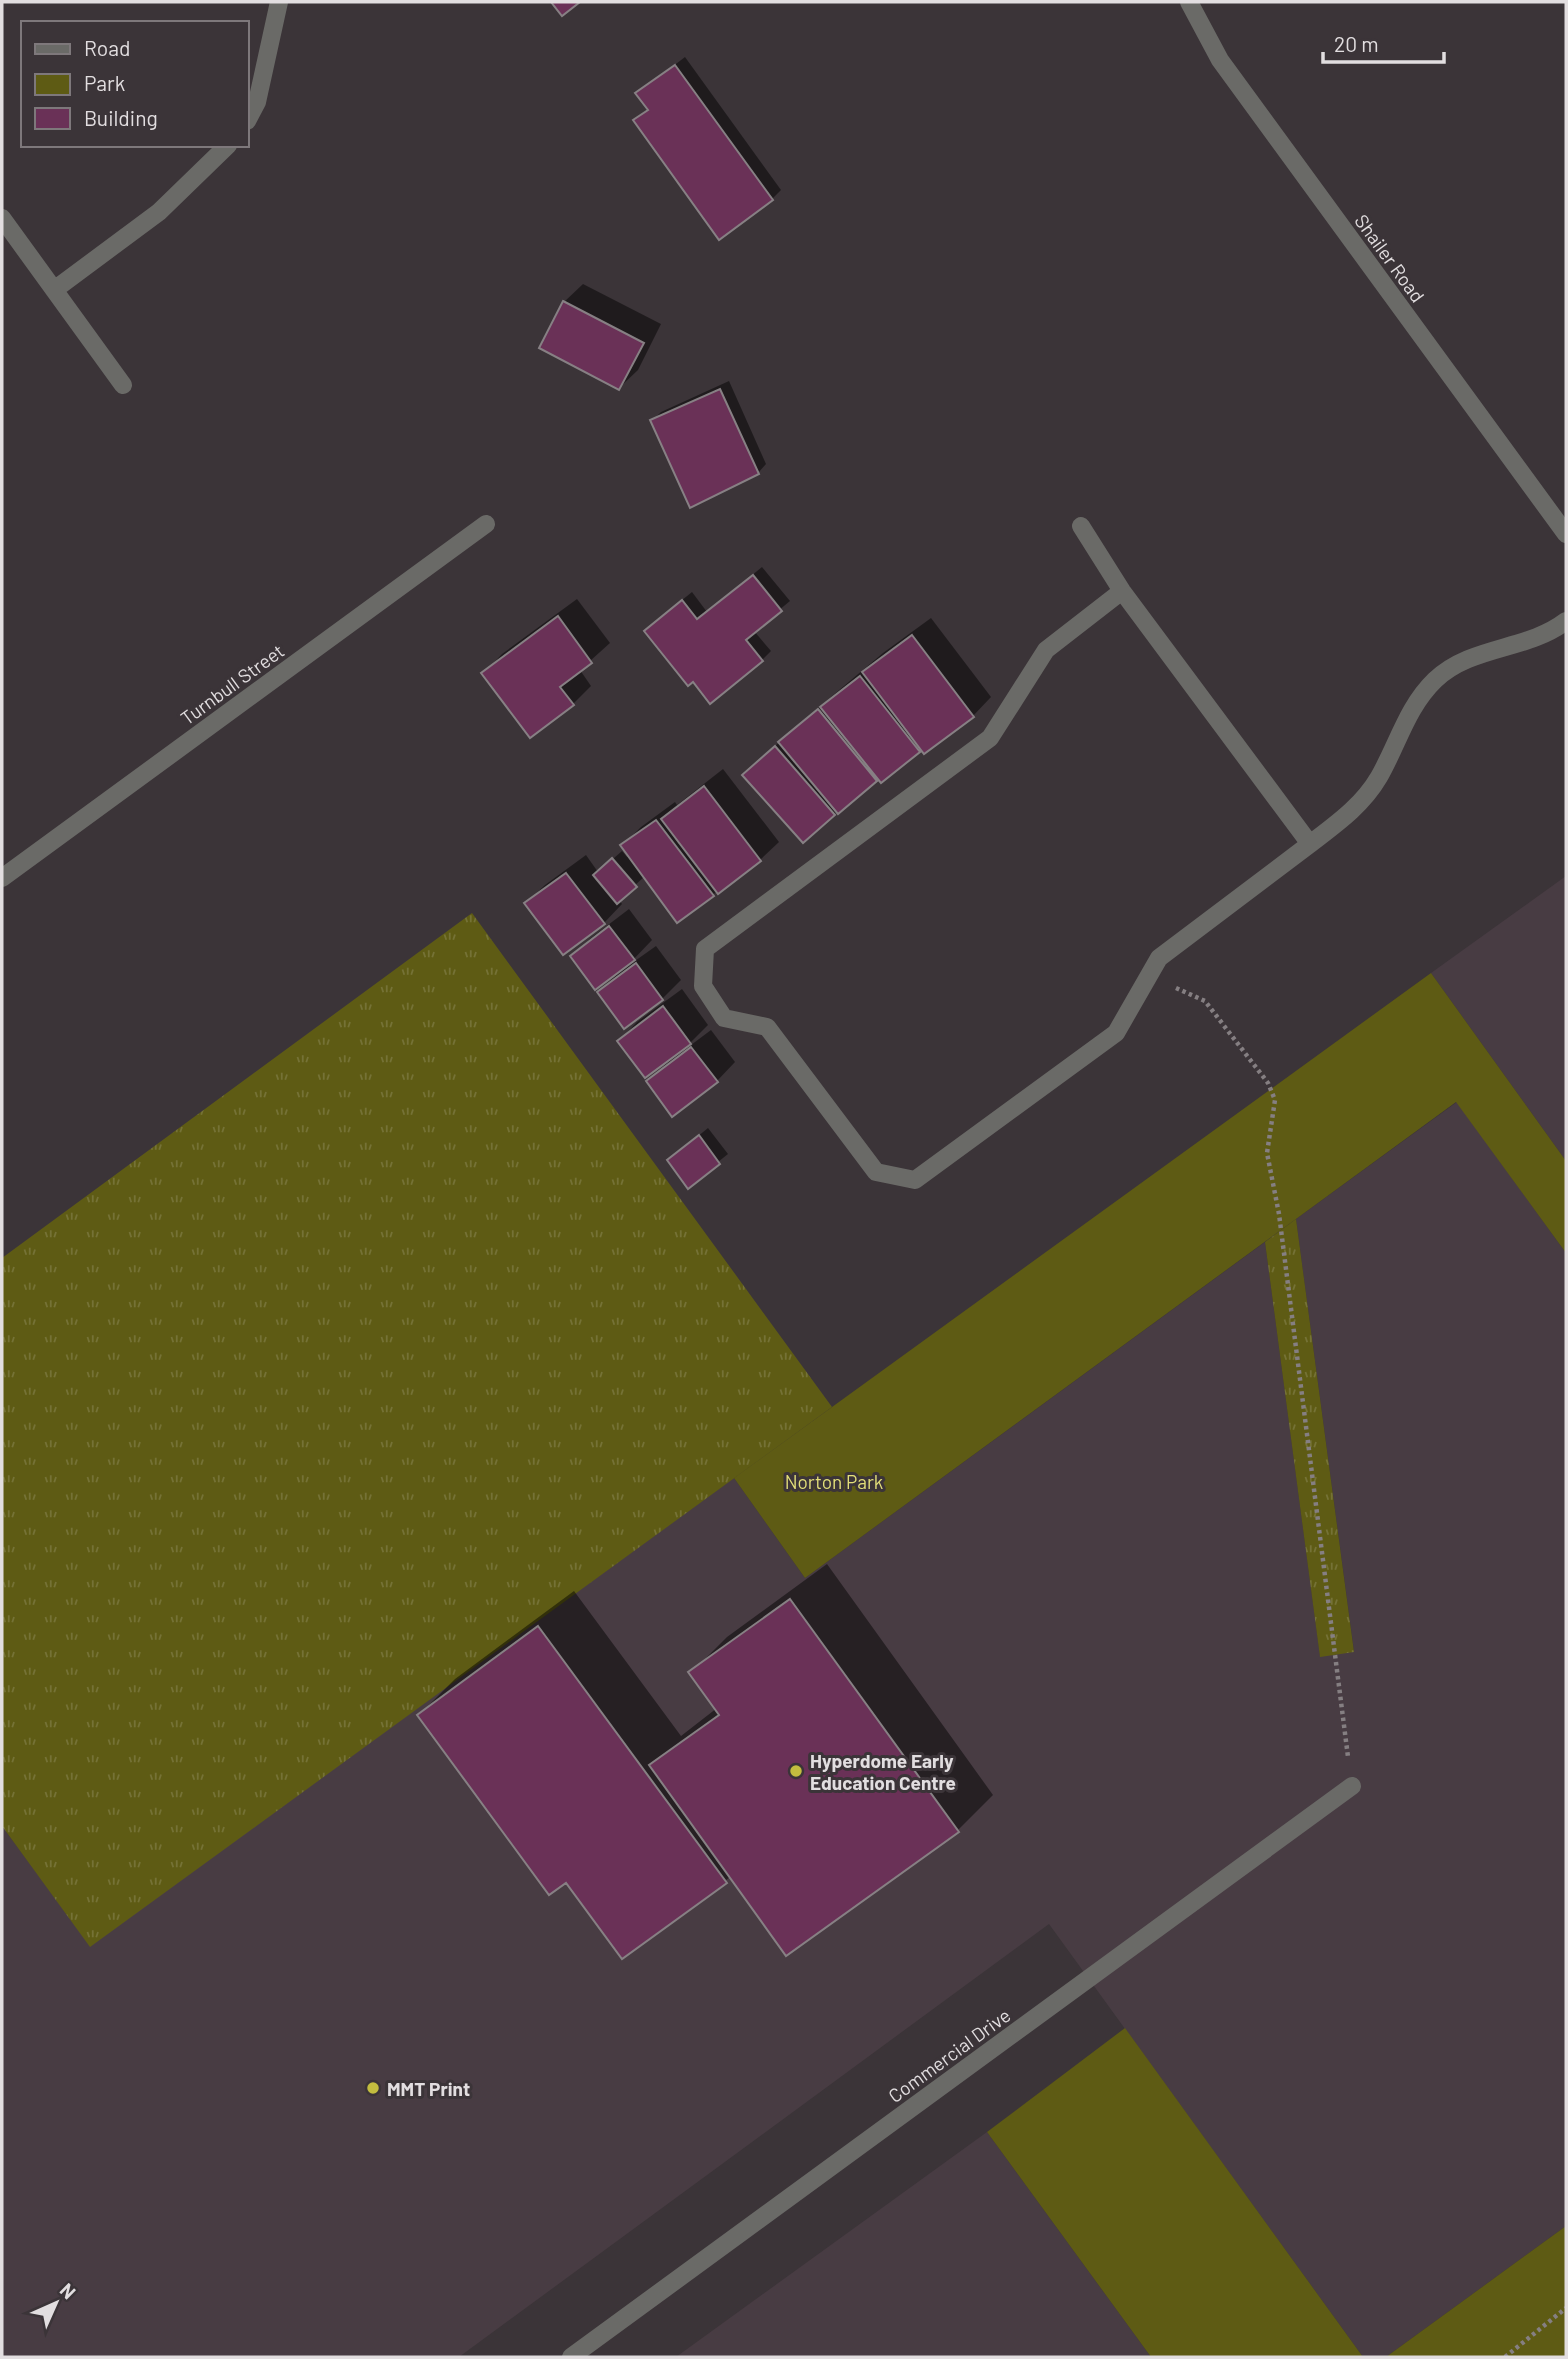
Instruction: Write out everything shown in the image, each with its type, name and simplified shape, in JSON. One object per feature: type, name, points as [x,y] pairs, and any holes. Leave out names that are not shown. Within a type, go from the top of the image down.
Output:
[{"type":"street","points":[[248,119],[257,102],[279,2]]},
{"type":"street","name":"Shailer Road","points":[[1189,2],[1220,60],[1566,534]]},
{"type":"street","points":[[54,290],[159,212],[226,147]]},
{"type":"street","points":[[2,218],[123,385]]},
{"type":"street","name":"Turnbull Street","points":[[2,878],[486,524]]},
{"type":"street","points":[[1081,526],[1122,590],[1310,844]]},
{"type":"street","points":[[1122,590],[1046,650],[990,738],[705,949],[703,986],[724,1018],[767,1027],[876,1172],[915,1180],[1116,1033],[1159,958],[1354,810],[1378,778],[1415,701],[1437,678],[1464,661],[1494,648],[1519,643],[1554,630],[1566,621]]},
{"type":"street","name":"Commercial Drive","points":[[571,2357],[1352,1786]]},
{"type":"path","points":[[1150,975],[1205,1001],[1268,1083],[1275,1100],[1267,1153],[1279,1214],[1352,1786]]},
{"type":"path","points":[[1505,2357],[1566,2308]]},
{"type":"shaded area","points":[[1566,876],[1566,1161],[1431,973]]},
{"type":"shaded area","points":[[1457,1102],[1566,1253],[1566,2226],[1386,2357],[1363,2357],[1049,1924],[459,2357],[2,2357],[2,1826],[90,1946],[734,1478],[805,1578],[1265,1242],[1320,1656],[1354,1651],[1296,1219]]},
{"type":"shaded area","points":[[987,2132],[1151,2357],[676,2357]]},
{"type":"green space","points":[[472,913],[832,1407],[90,1947],[2,1826],[2,1258]]},
{"type":"green space","name":"Norton Park","points":[[1431,973],[1566,1161],[1566,1253],[1456,1102],[805,1578],[734,1478]]},
{"type":"green space","points":[[1296,1219],[1354,1652],[1320,1657],[1265,1242]]},
{"type":"green space","points":[[1125,2028],[1363,2357],[1151,2357],[987,2132]]},
{"type":"green space","points":[[1566,2226],[1566,2357],[1386,2357]]},
{"type":"building","points":[[551,2],[580,2],[562,16]]},
{"type":"building","points":[[675,65],[773,200],[719,240],[633,120],[648,110],[635,93]]},
{"type":"building","points":[[563,301],[644,343],[619,390],[539,348]]},
{"type":"building","points":[[720,389],[759,474],[690,508],[650,420]]},
{"type":"building","points":[[753,575],[782,611],[746,640],[763,661],[710,704],[693,682],[688,686],[644,631],[682,600],[697,619]]},
{"type":"building","points":[[558,616],[592,663],[560,687],[574,705],[530,738],[481,673]]},
{"type":"building","points":[[912,635],[974,717],[924,754],[862,672]]},
{"type":"building","points":[[860,676],[920,752],[881,783],[820,707]]},
{"type":"building","points":[[818,709],[877,781],[838,814],[778,742]]},
{"type":"building","points":[[775,746],[835,815],[803,843],[742,775]]},
{"type":"building","points":[[704,786],[761,861],[718,894],[661,819]]},
{"type":"building","points":[[656,820],[714,896],[677,923],[620,845]]},
{"type":"building","points":[[612,858],[637,887],[617,904],[593,875]]},
{"type":"building","points":[[566,873],[605,924],[563,955],[524,903]]},
{"type":"building","points":[[609,926],[635,960],[595,990],[570,956]]},
{"type":"building","points":[[636,963],[663,1000],[624,1029],[597,992]]},
{"type":"building","points":[[663,1006],[691,1044],[645,1078],[617,1041]]},
{"type":"building","points":[[691,1047],[718,1082],[672,1117],[646,1081]]},
{"type":"building","points":[[699,1135],[720,1164],[688,1189],[667,1160]]},
{"type":"building","points":[[790,1599],[959,1832],[786,1956],[649,1765],[719,1715],[688,1672]]},
{"type":"building","points":[[538,1626],[727,1883],[622,1959],[566,1883],[549,1895],[417,1715]]},
{"type":"place","name":"Hyperdome Early Education Centre","points":[[796,1771]]},
{"type":"place","name":"MMT Print","points":[[373,2088]]}]
